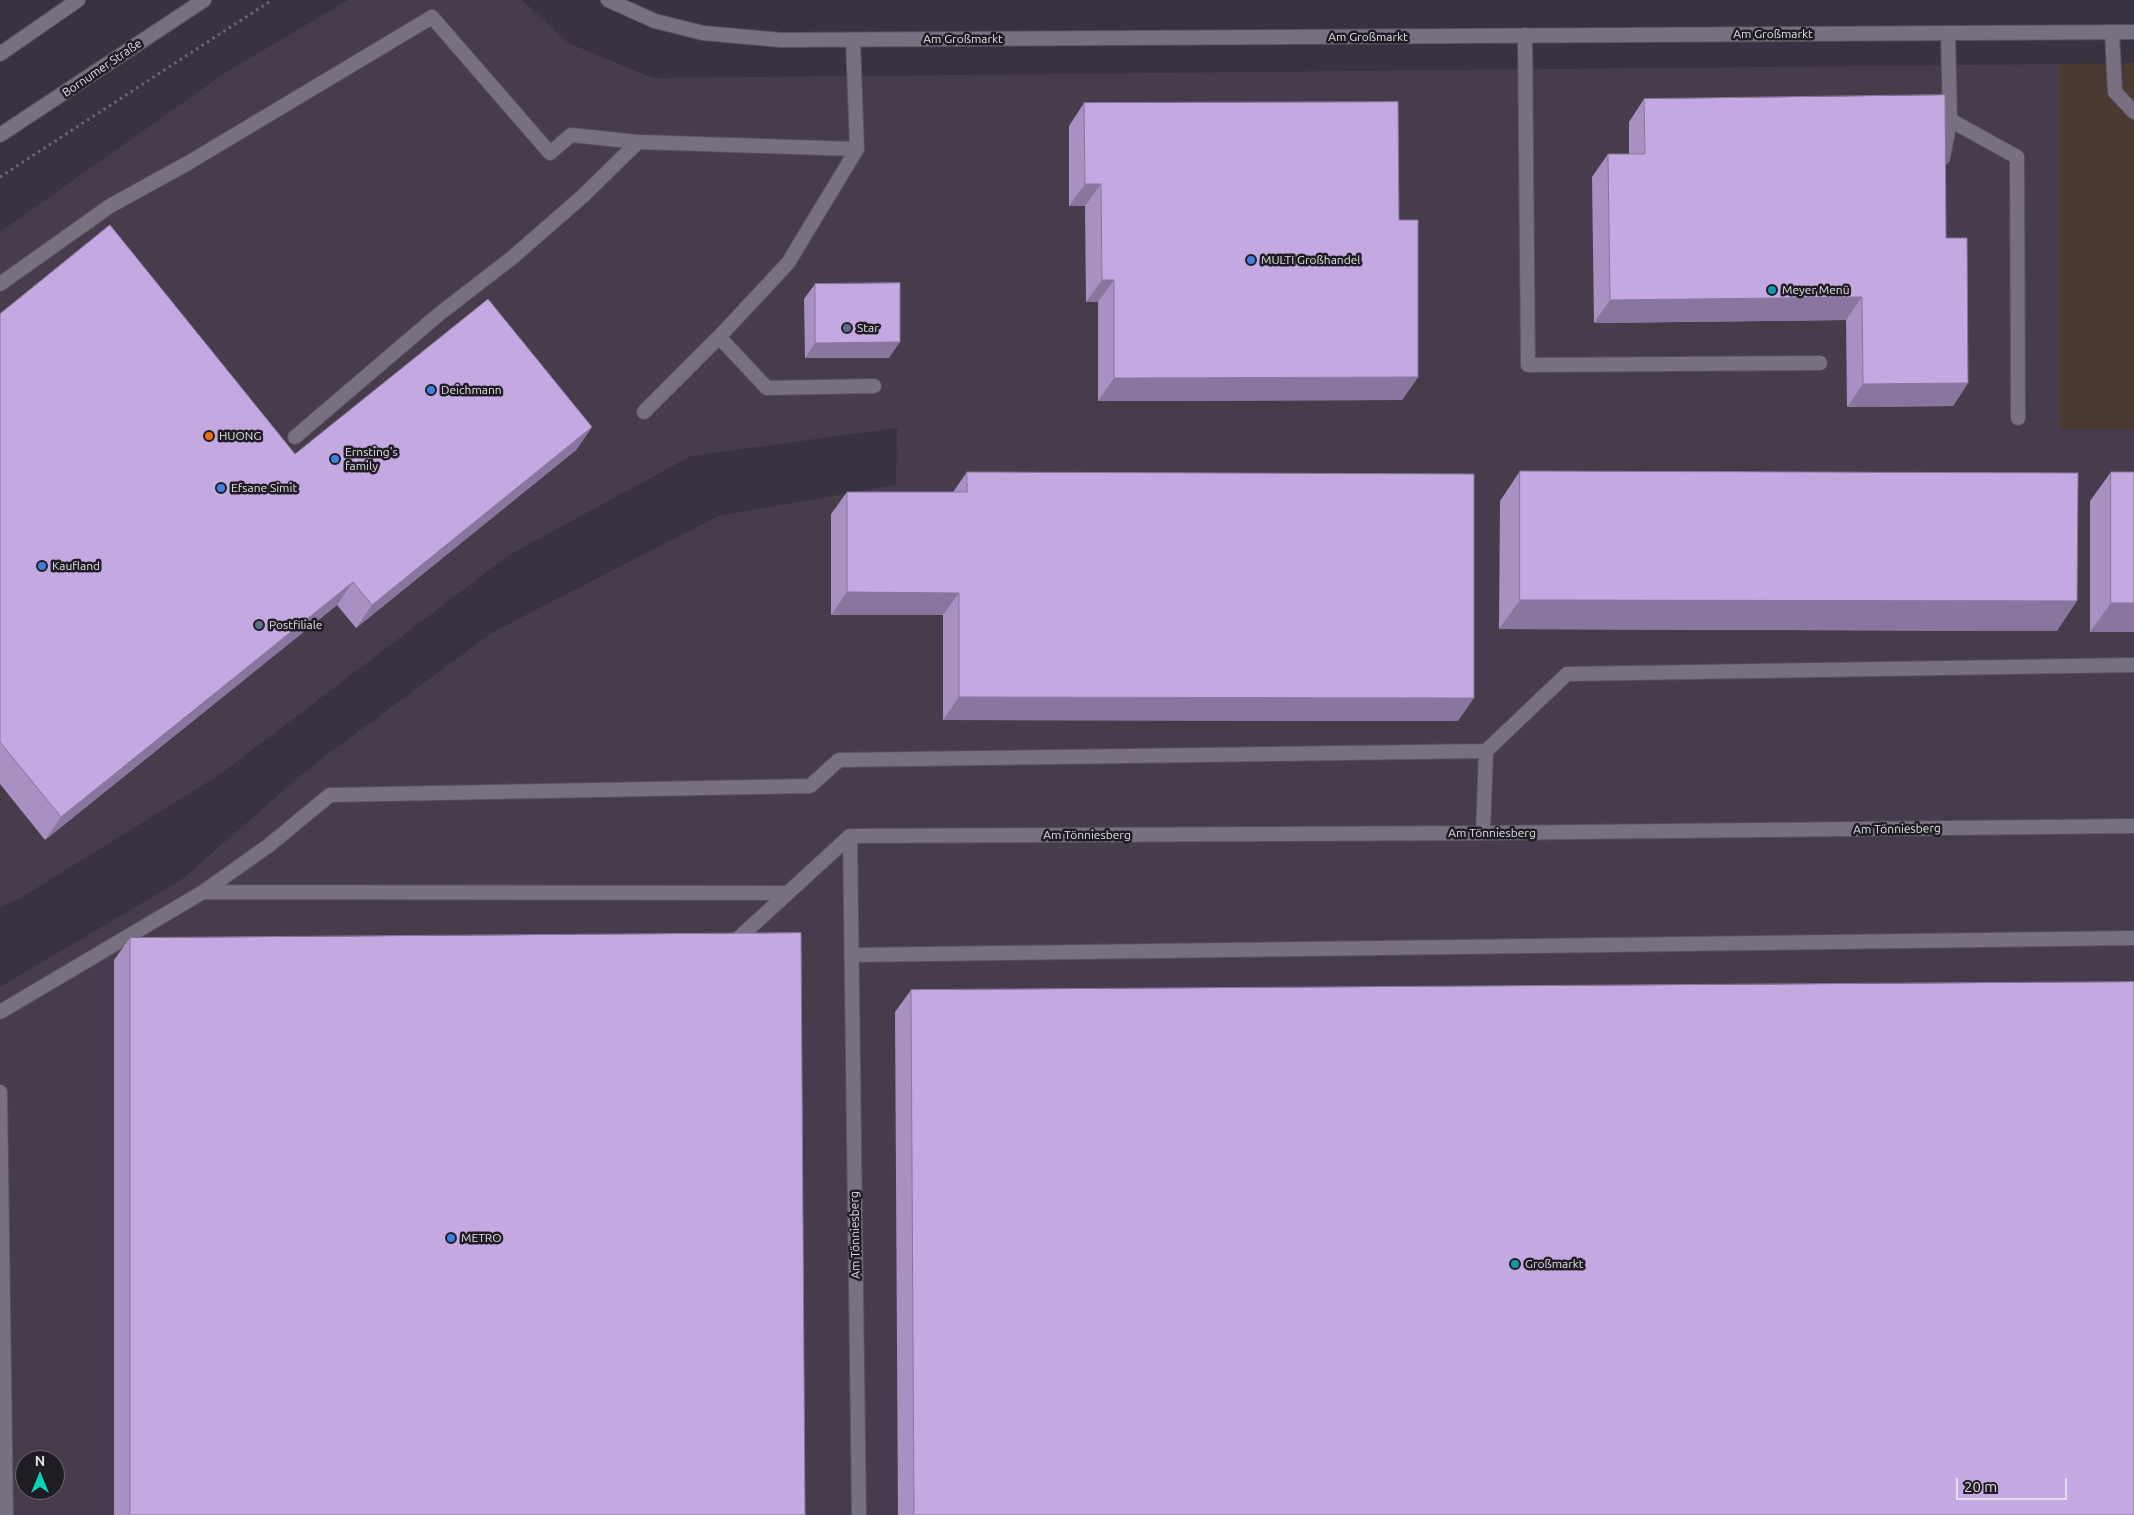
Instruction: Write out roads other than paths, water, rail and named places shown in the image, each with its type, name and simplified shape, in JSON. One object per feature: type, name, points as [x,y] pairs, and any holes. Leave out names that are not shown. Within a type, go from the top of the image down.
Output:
[{"type":"street","points":[[0,54],[78,0]]},
{"type":"street","name":"Bornumer Straße","points":[[0,135],[204,0]]},
{"type":"street","name":"Am Großmarkt","points":[[608,0],[656,20],[703,33],[782,40],[2134,32]]},
{"type":"street","points":[[0,284],[110,206],[188,163],[432,18],[550,153],[570,135],[638,142],[857,149]]},
{"type":"street","points":[[2112,32],[2114,92],[2134,112]]},
{"type":"street","points":[[1943,170],[1943,151],[1950,120],[1948,33]]},
{"type":"street","points":[[1525,35],[1528,365],[1820,363]]},
{"type":"street","points":[[644,412],[719,337],[788,263],[857,149],[853,40]]},
{"type":"street","points":[[1950,120],[2017,158],[2018,418]]},
{"type":"street","points":[[295,437],[438,316],[513,257],[584,195],[638,142]]},
{"type":"street","points":[[719,337],[767,388],[874,386]]},
{"type":"street","points":[[0,1012],[202,892],[268,846],[330,795],[810,786],[839,760],[1486,751],[1567,674],[2134,665]]},
{"type":"street","points":[[1482,833],[1486,751]]},
{"type":"street","name":"Am Tönniesberg","points":[[859,1515],[850,836],[1482,833],[2134,826]]},
{"type":"street","points":[[720,955],[850,836]]},
{"type":"street","points":[[202,892],[786,894]]},
{"type":"street","points":[[852,955],[2134,938]]},
{"type":"street","points":[[0,1092],[6,1515]]},
{"type":"place","name":"MULTI Großhandel","points":[[1251,260]]},
{"type":"place","name":"Meyer Menü","points":[[1772,290]]},
{"type":"place","name":"Star","points":[[847,328]]},
{"type":"place","name":"Deichmann","points":[[431,390]]},
{"type":"place","name":"HUONG","points":[[209,436]]},
{"type":"place","name":"Ernsting's family","points":[[335,459]]},
{"type":"place","name":"Efsane Simit","points":[[221,488]]},
{"type":"place","name":"Kaufland","points":[[42,566]]},
{"type":"place","name":"Postfiliale","points":[[259,625]]},
{"type":"place","name":"METRO","points":[[451,1238]]},
{"type":"place","name":"Großmarkt","points":[[1515,1264]]}]
